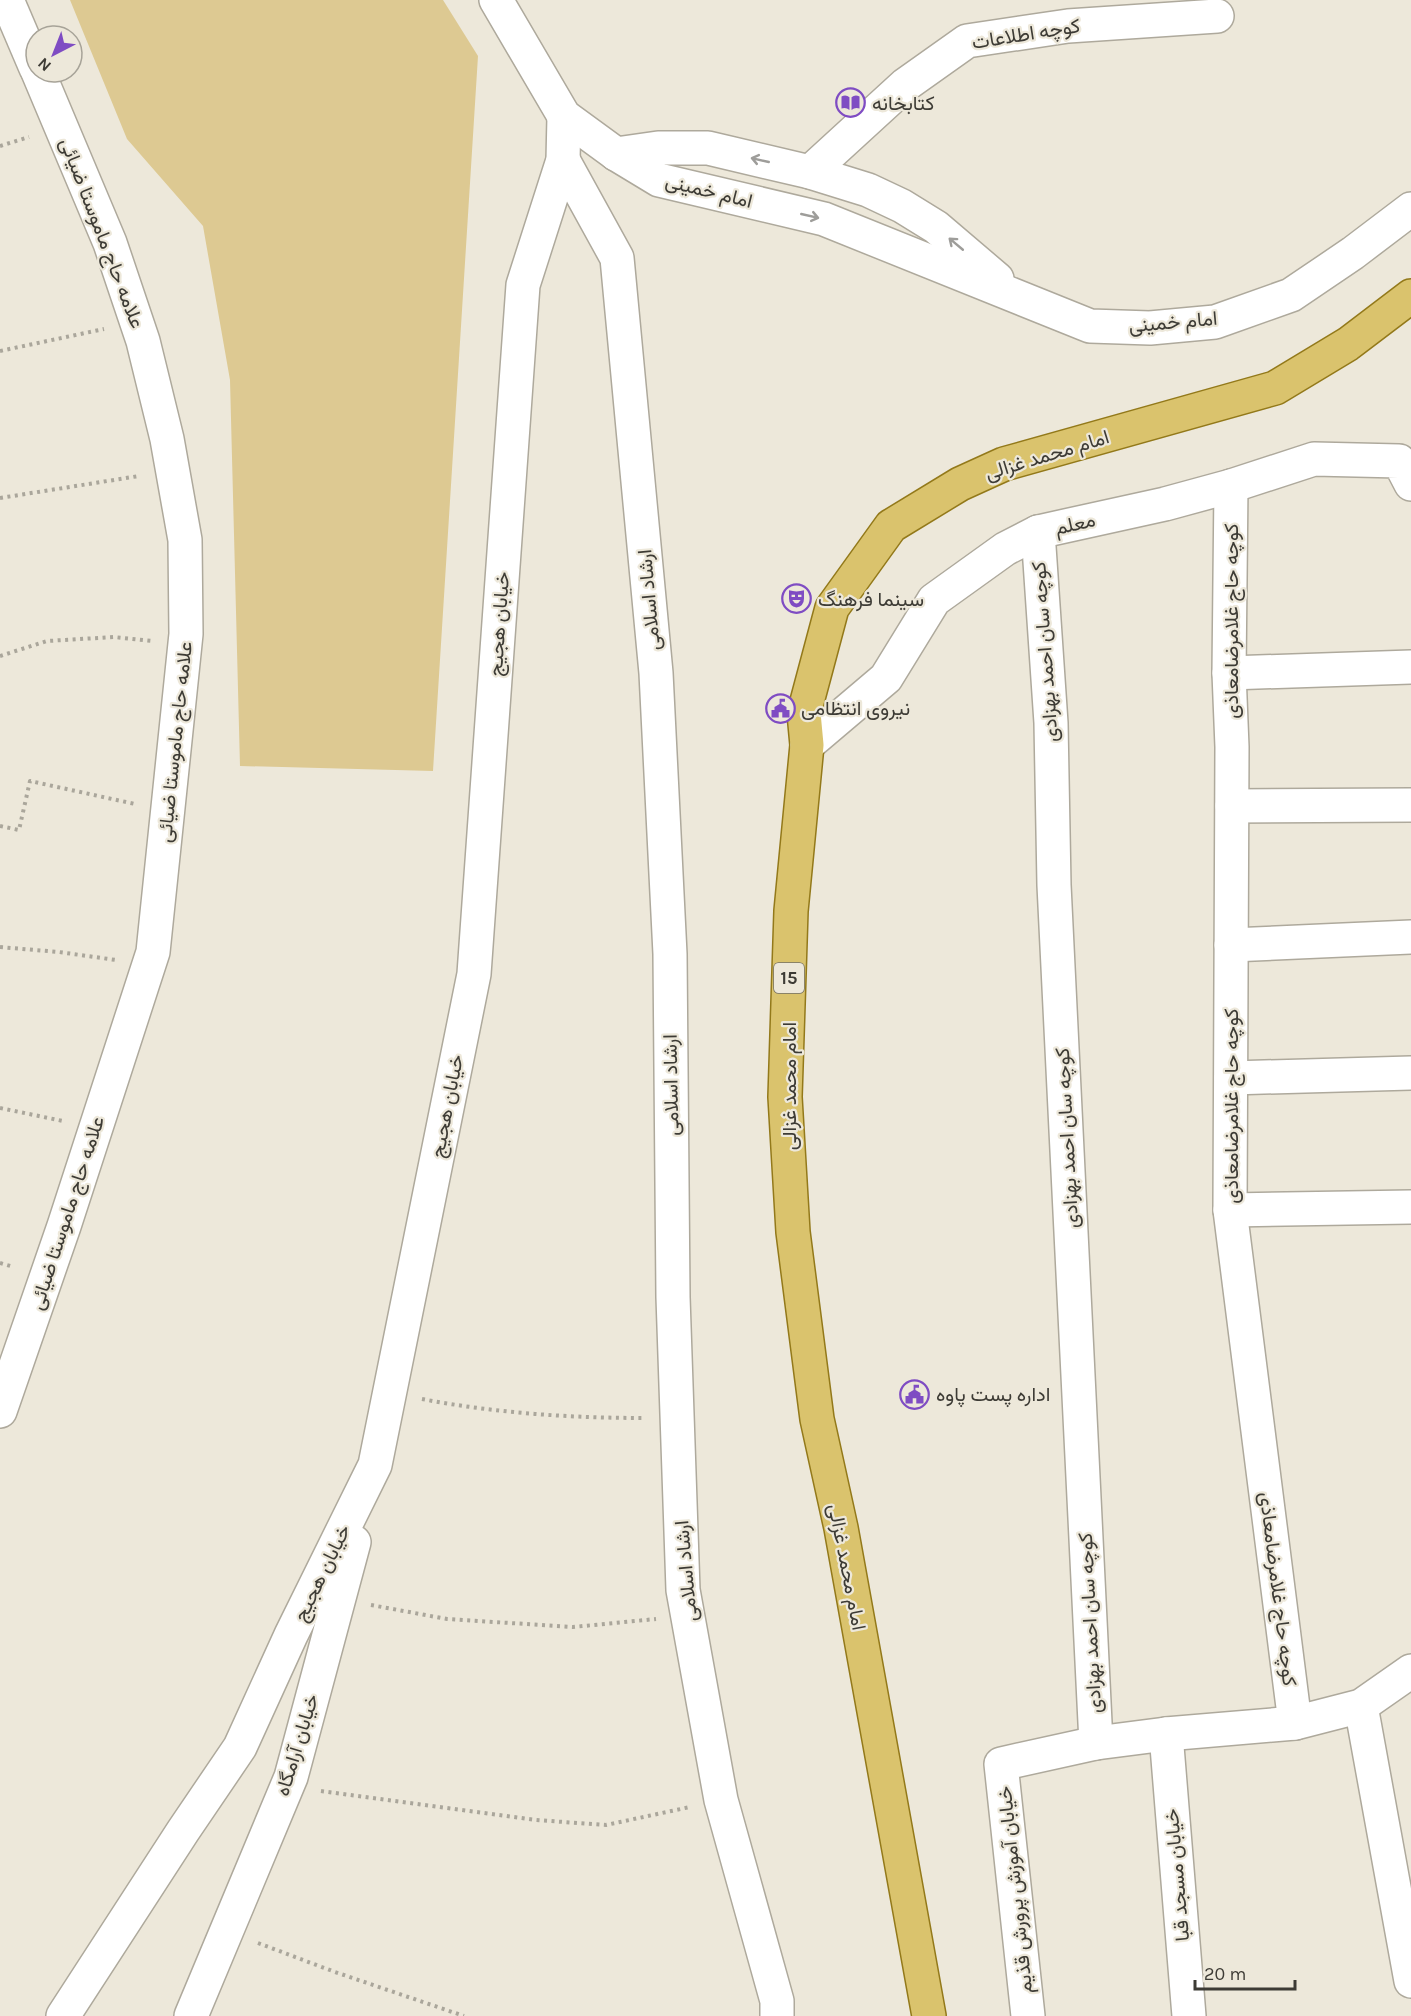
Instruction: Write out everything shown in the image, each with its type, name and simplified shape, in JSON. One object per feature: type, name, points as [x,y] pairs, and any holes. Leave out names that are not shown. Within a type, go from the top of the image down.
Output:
[{"type":"main road","name":"امام محمد غزالی","points":[[929,2016],[841,1528],[817,1419],[793,1232],[785,1097],[791,911],[807,746],[804,712],[832,608],[891,526],[960,484],[1004,464],[1275,388],[1348,344],[1411,296]]},
{"type":"street","name":"علامه حاج ماموستا ضیائی","points":[[7,0],[24,40]]},
{"type":"street","points":[[496,0],[564,116],[616,154]]},
{"type":"street","name":"کوچه اطلاعات","points":[[810,172],[905,85],[967,41],[1068,26],[1217,16]]},
{"type":"street","name":"علامه حاج ماموستا ضیائی","points":[[0,1412],[153,952],[186,644],[185,540],[172,470],[137,321],[110,243],[43,84]]},
{"type":"street","name":"خیابان هجیج","points":[[63,2016],[240,1747],[291,1635],[375,1465],[474,974],[523,285],[563,160],[564,116]]},
{"type":"street","name":"امام خمینی","points":[[616,154],[658,148],[708,148],[810,172],[868,190],[902,206],[936,227],[1016,296]]},
{"type":"street","name":"امام خمینی","points":[[616,154],[659,180],[824,219],[1090,326],[1149,328],[1215,322],[1291,295],[1353,253],[1411,209]]},
{"type":"street","name":"ارشاد اسلامی","points":[[563,160],[617,258],[655,662],[670,954],[673,1297],[684,1590],[721,1800],[777,2001],[777,2016]]},
{"type":"street","name":"معلم","points":[[807,746],[885,678],[934,600],[1005,549],[1038,532],[1165,504],[1231,486],[1314,459],[1399,460],[1411,484]]},
{"type":"street","name":"کوچه حاج غلامرضامعاذی","points":[[1231,486],[1230,1210],[1295,1723]]},
{"type":"street","name":"کوچه سان احمد بهزادی","points":[[1038,532],[1051,723],[1054,885],[1096,1743]]},
{"type":"street","points":[[1229,672],[1411,667]]},
{"type":"street","points":[[1232,806],[1411,805]]},
{"type":"street","points":[[1231,945],[1411,937]]},
{"type":"street","points":[[1231,1078],[1411,1073]]},
{"type":"street","points":[[1230,1210],[1411,1207]]},
{"type":"street","name":"خیابان آرامگاه","points":[[191,2016],[288,1786],[375,1465]]},
{"type":"street","points":[[1096,1743],[1166,1734],[1295,1723],[1361,1706],[1411,1671]]},
{"type":"street","points":[[1361,1706],[1411,1981]]},
{"type":"street","name":"خیابان مسجد قبا","points":[[1166,1734],[1189,2016]]},
{"type":"street","name":"خیابان آموزش پرورش قذیم","points":[[1028,2016],[1001,1764],[1096,1743]]},
{"type":"path","points":[[0,351],[137,321]]},
{"type":"path","points":[[0,498],[172,470]]},
{"type":"path","points":[[0,656],[46,641],[114,637],[186,644]]},
{"type":"path","points":[[0,826],[19,830],[30,781],[168,811]]},
{"type":"path","points":[[0,947],[59,952],[149,965]]},
{"type":"path","points":[[0,1108],[96,1128]]},
{"type":"path","points":[[389,1392],[460,1406],[565,1416],[678,1418]]},
{"type":"path","points":[[338,1598],[447,1619],[573,1627],[688,1615]]},
{"type":"path","points":[[288,1786],[536,1820],[606,1825],[721,1800]]},
{"type":"path","points":[[227,1930],[336,1972],[464,2016]]},
{"type":"shaded area","points":[[70,0],[443,0],[478,56],[433,771],[240,766],[230,380],[203,226],[127,139],[84,34],[84,24],[80,24]]},
{"type":"place","name":"کتابخانه","points":[[851,103]]},
{"type":"place","name":"سینما فرهنگ","points":[[797,599]]},
{"type":"place","name":"نیروی انتظامی","points":[[780,708]]},
{"type":"place","name":"اداره پست پاوه","points":[[915,1394]]}]
